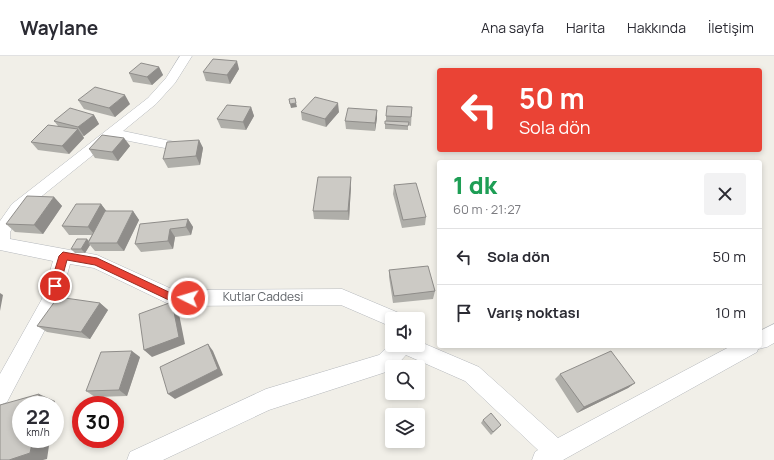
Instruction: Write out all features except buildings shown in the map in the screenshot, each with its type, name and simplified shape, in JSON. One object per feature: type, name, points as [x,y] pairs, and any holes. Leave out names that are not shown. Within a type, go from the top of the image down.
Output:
[{"type":"street","name":"Kutlar Caddesi","points":[[186,56],[171,80],[152,101],[17,208],[2,231],[1,244],[97,262],[173,298],[342,296],[385,316]]},
{"type":"street","points":[[112,133],[170,144]]},
{"type":"street","points":[[0,395],[51,301],[63,256]]},
{"type":"street","points":[[762,340],[774,333]]},
{"type":"street","points":[[422,352],[472,374],[549,455],[746,348]]},
{"type":"street","points":[[138,460],[266,400],[385,363],[395,352]]},
{"type":"route","points":[[55,286],[63,256],[97,262],[173,298],[188,298]]}]
